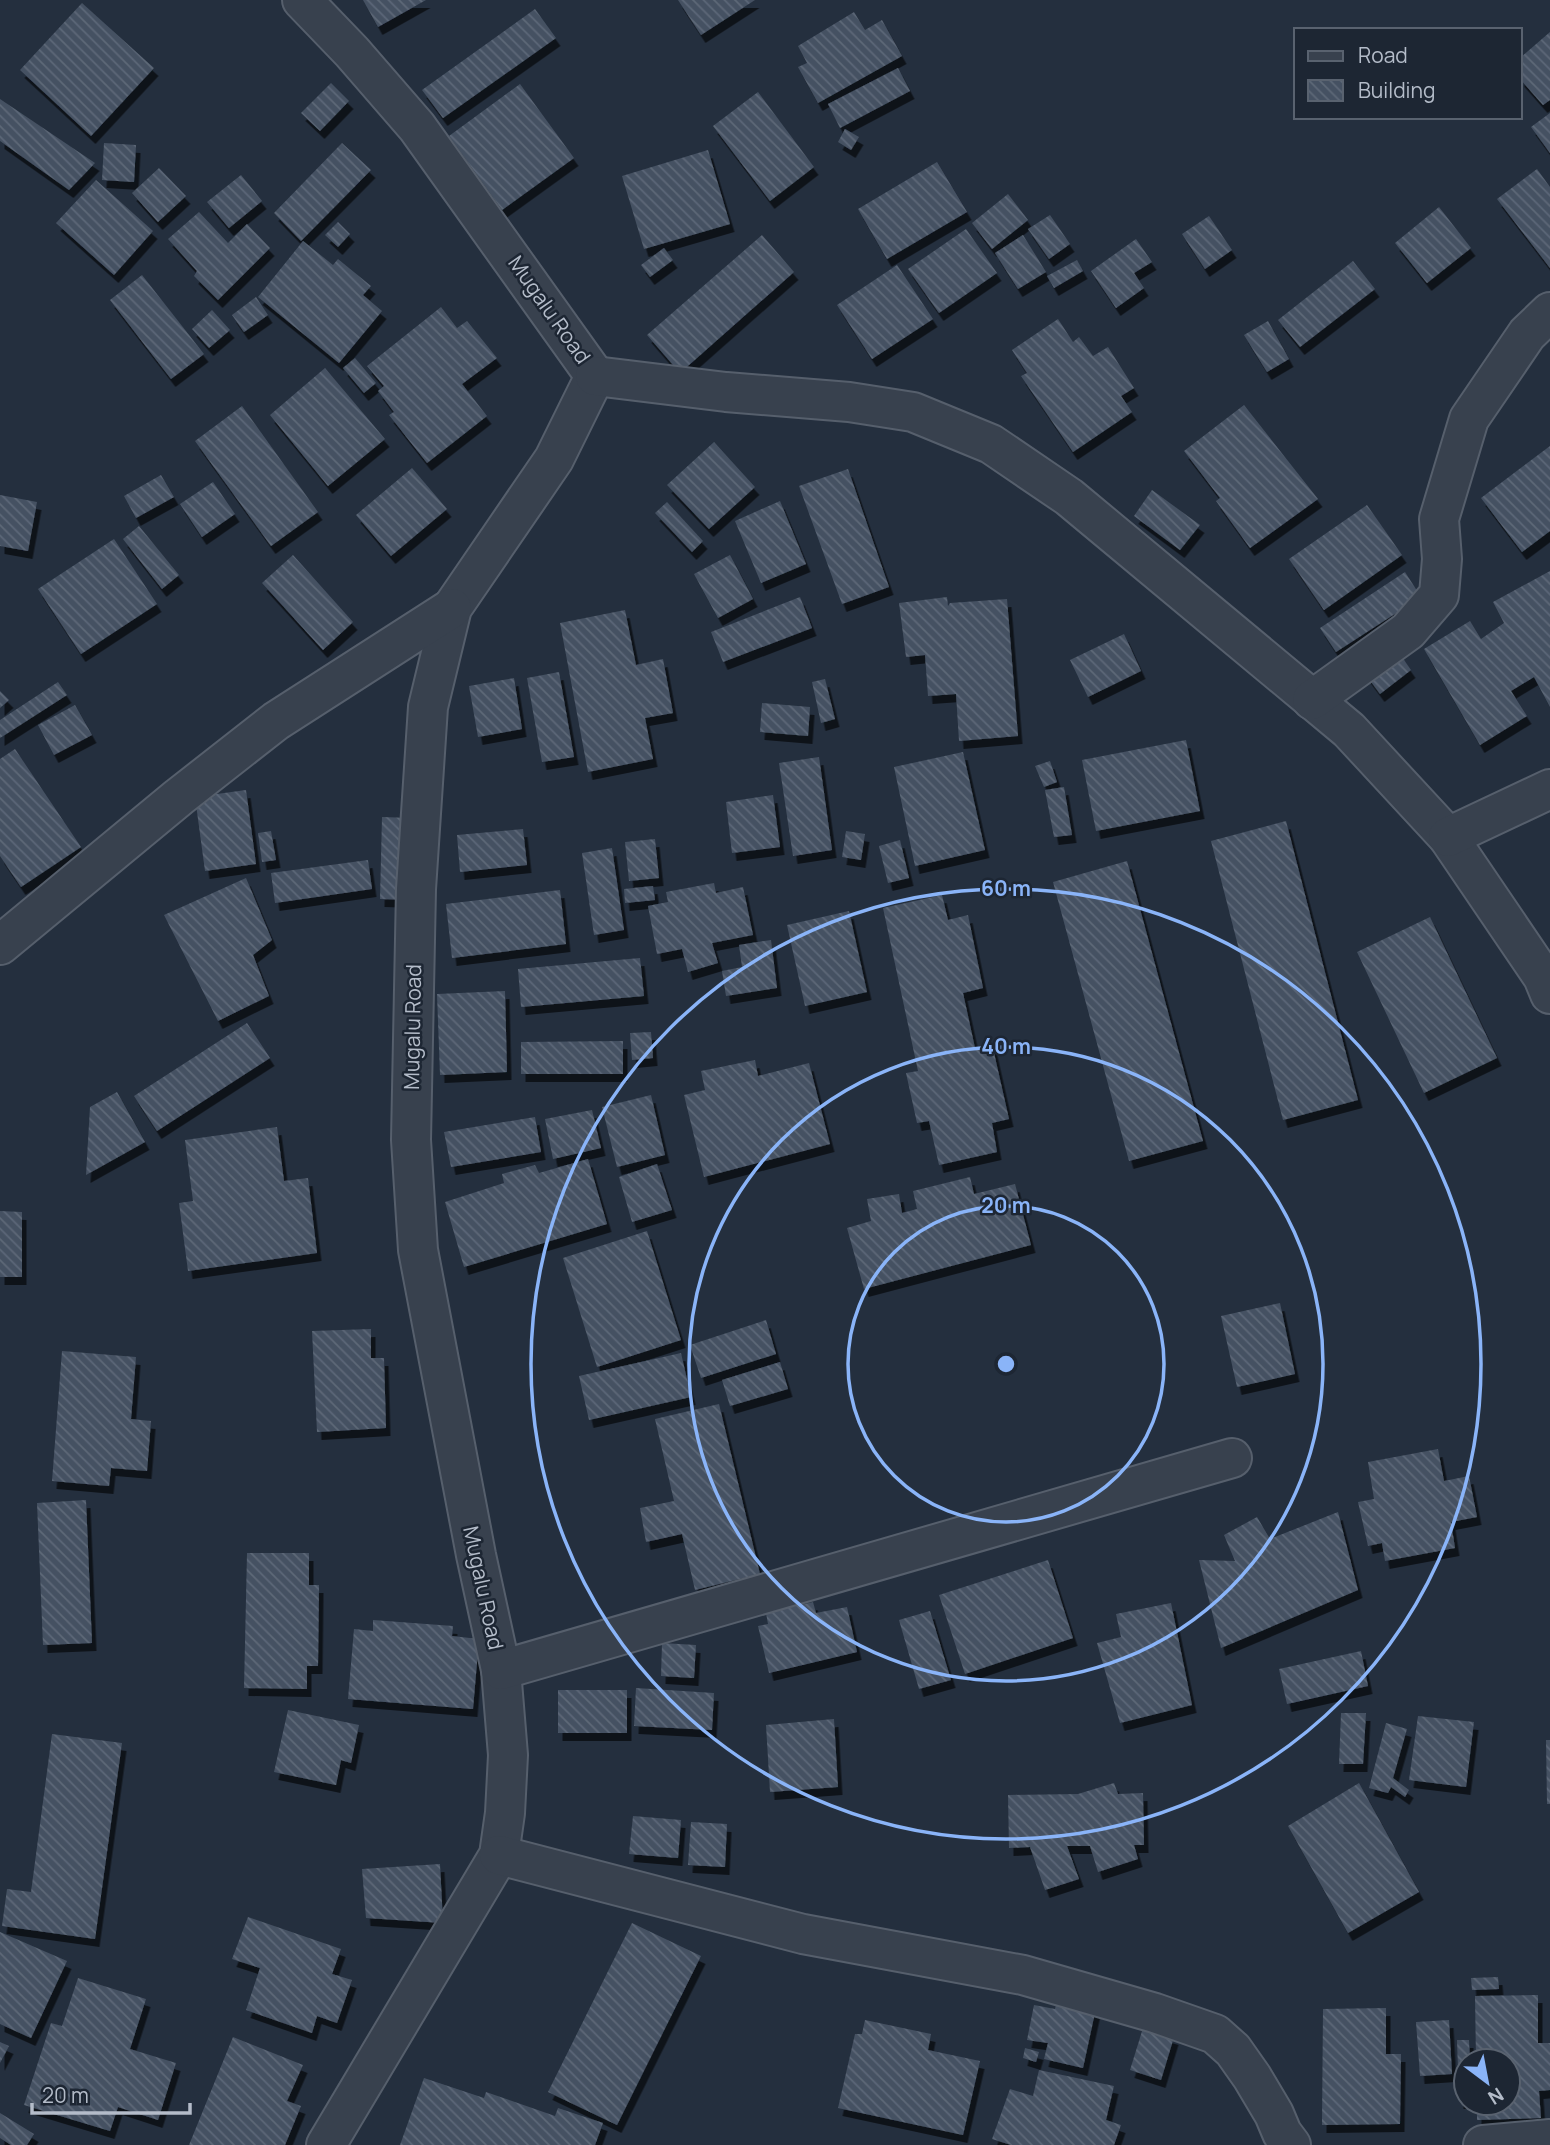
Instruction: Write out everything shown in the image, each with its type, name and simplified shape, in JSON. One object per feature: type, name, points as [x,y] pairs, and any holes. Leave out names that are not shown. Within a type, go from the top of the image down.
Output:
[{"type":"street","name":"Mugalu Road","points":[[302,0],[352,52],[417,127],[595,376],[554,459],[452,608],[428,706],[416,889],[411,1140],[418,1250],[476,1555],[501,1670],[508,1755],[505,1813],[499,1854],[326,2145]]},
{"type":"street","points":[[1312,700],[1408,631],[1439,595],[1442,559],[1439,519],[1469,419],[1528,334],[1550,313]]},
{"type":"street","points":[[595,376],[726,392],[849,402],[913,412],[991,444],[1069,497],[1349,730],[1448,837],[1543,977],[1550,994]]},
{"type":"street","points":[[0,945],[179,797],[276,721],[452,608]]},
{"type":"street","points":[[1448,837],[1550,789]]},
{"type":"street","points":[[501,1670],[1232,1458]]},
{"type":"street","points":[[499,1854],[803,1934],[1023,1975],[1154,2012],[1215,2034],[1233,2050],[1252,2077],[1291,2145]]},
{"type":"street","points":[[1483,2145],[1550,2139]]},
{"type":"building","points":[[363,0],[426,0],[378,27]]},
{"type":"building","points":[[678,0],[755,0],[701,35]]},
{"type":"building","points":[[82,3],[154,68],[91,136],[20,70]]},
{"type":"building","points":[[535,9],[556,38],[443,118],[422,90]]},
{"type":"building","points":[[854,12],[865,30],[882,20],[902,56],[818,103],[798,67],[807,63],[798,46]]},
{"type":"building","points":[[1550,32],[1550,100],[1543,105],[1522,81],[1522,56]]},
{"type":"building","points":[[898,68],[910,91],[840,128],[828,104]]},
{"type":"building","points":[[331,83],[349,101],[320,131],[301,113]]},
{"type":"building","points":[[520,84],[574,158],[502,210],[449,136]]},
{"type":"building","points":[[758,92],[814,167],[770,201],[713,126]]},
{"type":"building","points":[[0,99],[95,163],[69,190],[0,141]]},
{"type":"building","points":[[1550,113],[1550,153],[1531,127]]},
{"type":"building","points":[[845,129],[859,137],[851,150],[838,142]]},
{"type":"building","points":[[104,143],[136,145],[134,182],[102,180]]},
{"type":"building","points":[[342,143],[371,170],[301,241],[274,213]]},
{"type":"building","points":[[708,150],[730,224],[644,249],[622,176]]},
{"type":"building","points":[[937,162],[967,212],[887,259],[858,209]]},
{"type":"building","points":[[159,168],[186,196],[158,222],[132,193]]},
{"type":"building","points":[[1537,169],[1550,187],[1550,268],[1497,199]]},
{"type":"building","points":[[241,175],[262,201],[229,228],[207,202]]},
{"type":"building","points":[[96,180],[153,231],[114,275],[56,223]]},
{"type":"building","points":[[1008,194],[1028,220],[992,249],[972,223]]},
{"type":"building","points":[[1439,207],[1471,248],[1427,283],[1395,243]]},
{"type":"building","points":[[199,212],[228,243],[247,224],[270,248],[218,300],[194,276],[197,271],[168,239]]},
{"type":"building","points":[[1050,215],[1070,244],[1049,259],[1028,229]]},
{"type":"building","points":[[1209,216],[1232,250],[1205,269],[1182,234]]},
{"type":"building","points":[[338,222],[350,234],[338,247],[325,235]]},
{"type":"building","points":[[966,229],[997,273],[939,313],[908,269]]},
{"type":"building","points":[[762,235],[794,272],[680,373],[647,335]]},
{"type":"building","points":[[1023,235],[1046,272],[1018,289],[995,253]]},
{"type":"building","points":[[1136,239],[1152,262],[1134,273],[1144,288],[1116,308],[1091,271]]},
{"type":"building","points":[[303,241],[333,265],[338,259],[371,286],[363,295],[382,311],[339,363],[258,297]]},
{"type":"building","points":[[664,248],[673,260],[650,277],[641,265]]},
{"type":"building","points":[[1077,260],[1083,271],[1054,288],[1047,276]]},
{"type":"building","points":[[1353,261],[1375,289],[1300,347],[1278,320]]},
{"type":"building","points":[[897,265],[933,319],[872,359],[837,305]]},
{"type":"building","points":[[142,275],[204,354],[171,379],[110,300]]},
{"type":"building","points":[[256,297],[268,315],[244,332],[232,315]]},
{"type":"building","points":[[441,307],[457,328],[467,321],[497,358],[462,384],[487,416],[427,463],[389,415],[394,412],[378,391],[384,386],[367,366]]},
{"type":"building","points":[[212,310],[230,330],[209,348],[192,329]]},
{"type":"building","points":[[1058,319],[1073,342],[1079,337],[1093,356],[1108,347],[1134,388],[1121,396],[1132,412],[1073,452],[1021,376],[1027,373],[1012,350]]},
{"type":"building","points":[[1268,321],[1289,359],[1267,372],[1244,335]]},
{"type":"building","points":[[355,358],[376,383],[364,393],[343,368]]},
{"type":"building","points":[[325,368],[385,439],[328,486],[270,415]]},
{"type":"building","points":[[1244,405],[1318,499],[1250,548],[1216,501],[1220,498],[1184,451]]},
{"type":"building","points":[[242,406],[318,512],[271,546],[195,441]]},
{"type":"building","points":[[714,442],[755,487],[709,529],[667,485]]},
{"type":"building","points":[[1550,446],[1550,531],[1522,552],[1481,498]]},
{"type":"building","points":[[412,468],[447,509],[391,556],[356,515]]},
{"type":"building","points":[[848,469],[889,587],[842,604],[799,486]]},
{"type":"building","points":[[161,475],[174,497],[136,518],[124,496]]},
{"type":"building","points":[[213,482],[235,514],[202,537],[180,504]]},
{"type":"building","points":[[1152,490],[1200,525],[1180,550],[1134,516]]},
{"type":"building","points":[[0,495],[37,502],[28,551],[0,546]]},
{"type":"building","points":[[780,501],[806,564],[761,583],[735,521]]},
{"type":"building","points":[[667,502],[703,541],[692,552],[655,513]]},
{"type":"building","points":[[1367,505],[1402,555],[1324,610],[1289,559]]},
{"type":"building","points":[[139,526],[179,575],[162,589],[123,539]]},
{"type":"building","points":[[114,539],[157,604],[81,654],[38,589]]},
{"type":"building","points":[[293,555],[353,622],[323,650],[262,583]]},
{"type":"building","points":[[730,555],[753,599],[718,618],[694,574]]},
{"type":"building","points":[[1550,571],[1550,707],[1534,677],[1511,691],[1527,716],[1480,745],[1424,649],[1470,621],[1481,639],[1504,623],[1493,602]]},
{"type":"building","points":[[1405,572],[1421,597],[1336,652],[1320,628]]},
{"type":"building","points":[[800,597],[812,628],[723,662],[711,632]]},
{"type":"building","points":[[947,597],[948,606],[950,603],[1007,599],[1018,736],[959,741],[956,694],[928,696],[925,655],[906,657],[899,603]]},
{"type":"building","points":[[625,610],[636,665],[663,659],[673,713],[645,718],[653,759],[588,772],[560,623]]},
{"type":"building","points":[[1124,634],[1141,671],[1088,697],[1070,660]]},
{"type":"building","points":[[1395,647],[1411,670],[1380,694],[1363,671]]},
{"type":"building","points":[[559,672],[574,757],[542,762],[527,678]]},
{"type":"building","points":[[514,678],[522,729],[478,737],[469,686]]},
{"type":"building","points":[[825,679],[835,719],[821,723],[812,682]]},
{"type":"building","points":[[58,682],[67,695],[0,738],[0,720]]},
{"type":"building","points":[[0,691],[9,700],[0,708]]},
{"type":"building","points":[[762,703],[810,707],[808,736],[760,732]]},
{"type":"building","points":[[75,705],[92,735],[54,755],[38,725]]},
{"type":"building","points":[[1186,740],[1200,811],[1096,831],[1082,760]]},
{"type":"building","points":[[15,749],[81,847],[21,887],[0,856],[0,759]]},
{"type":"building","points":[[963,752],[985,850],[915,866],[894,767]]},
{"type":"building","points":[[819,757],[832,850],[793,856],[779,763]]},
{"type":"building","points":[[1050,761],[1057,782],[1044,787],[1035,766]]},
{"type":"building","points":[[1064,787],[1072,835],[1054,837],[1045,790]]},
{"type":"building","points":[[246,790],[256,864],[205,871],[195,797]]},
{"type":"building","points":[[773,795],[780,847],[732,853],[726,802]]},
{"type":"building","points":[[382,817],[412,818],[409,900],[380,899]]},
{"type":"building","points":[[1286,821],[1358,1100],[1283,1120],[1211,841]]},
{"type":"building","points":[[523,829],[527,865],[460,872],[457,835]]},
{"type":"building","points":[[271,831],[276,860],[262,862],[258,833]]},
{"type":"building","points":[[846,831],[865,834],[861,860],[842,857]]},
{"type":"building","points":[[655,839],[659,878],[629,881],[625,842]]},
{"type":"building","points":[[900,840],[909,878],[888,883],[879,846]]},
{"type":"building","points":[[612,848],[624,930],[594,935],[582,853]]},
{"type":"building","points":[[368,860],[372,889],[275,903],[271,873]]},
{"type":"building","points":[[1127,861],[1203,1141],[1129,1161],[1053,882]]},
{"type":"building","points":[[246,878],[272,940],[253,955],[269,996],[218,1021],[164,915]]},
{"type":"building","points":[[714,883],[716,893],[743,887],[753,935],[712,943],[718,963],[688,972],[682,949],[657,954],[648,906],[668,902],[666,892]]},
{"type":"building","points":[[653,886],[655,900],[625,903],[624,889]]},
{"type":"building","points":[[560,890],[566,944],[452,958],[446,904]]},
{"type":"building","points":[[942,895],[948,920],[968,915],[983,988],[963,993],[975,1048],[992,1044],[1009,1119],[992,1123],[997,1152],[939,1165],[929,1121],[917,1123],[906,1073],[918,1071],[883,908]]},
{"type":"building","points":[[849,911],[867,992],[805,1006],[787,925]]},
{"type":"building","points":[[1430,917],[1497,1058],[1424,1093],[1357,952]]},
{"type":"building","points":[[771,940],[777,988],[726,996],[722,971],[742,967],[739,945]]},
{"type":"building","points":[[640,958],[644,996],[521,1007],[518,969]]},
{"type":"building","points":[[505,991],[507,1072],[440,1075],[437,994]]},
{"type":"building","points":[[247,1023],[270,1058],[157,1131],[134,1096]]},
{"type":"building","points":[[651,1032],[653,1058],[632,1060],[630,1033]]},
{"type":"building","points":[[623,1041],[623,1074],[521,1074],[521,1042]]},
{"type":"building","points":[[755,1060],[758,1076],[809,1063],[830,1144],[704,1177],[684,1095],[705,1090],[701,1071]]},
{"type":"building","points":[[117,1092],[145,1142],[86,1175],[90,1107]]},
{"type":"building","points":[[651,1095],[665,1155],[617,1167],[602,1107]]},
{"type":"building","points":[[592,1110],[601,1148],[553,1159],[545,1119]]},
{"type":"building","points":[[535,1117],[541,1152],[451,1167],[444,1132]]},
{"type":"building","points":[[277,1127],[284,1181],[308,1178],[317,1253],[188,1271],[179,1203],[193,1201],[185,1140]]},
{"type":"building","points":[[588,1159],[607,1224],[464,1267],[445,1202],[504,1183],[502,1174],[535,1165],[539,1173]]},
{"type":"building","points":[[657,1164],[672,1210],[632,1222],[619,1177]]},
{"type":"building","points":[[970,1177],[974,1194],[1015,1184],[1031,1245],[864,1289],[847,1228],[871,1221],[867,1199],[899,1194],[902,1213],[917,1209],[913,1191]]},
{"type":"building","points":[[0,1211],[22,1212],[22,1277],[0,1277]]},
{"type":"building","points":[[647,1231],[681,1340],[597,1367],[563,1258]]},
{"type":"building","points":[[1280,1303],[1295,1374],[1237,1387],[1221,1316]]},
{"type":"building","points":[[766,1320],[776,1354],[701,1378],[690,1345]]},
{"type":"building","points":[[371,1329],[371,1358],[384,1358],[386,1428],[317,1432],[312,1331]]},
{"type":"building","points":[[62,1351],[136,1357],[131,1419],[151,1421],[147,1471],[111,1468],[109,1486],[52,1481]]},
{"type":"building","points":[[681,1353],[691,1397],[589,1420],[579,1376]]},
{"type":"building","points":[[780,1362],[788,1389],[730,1406],[722,1380]]},
{"type":"building","points":[[719,1404],[760,1574],[695,1590],[682,1534],[646,1542],[640,1508],[674,1501],[655,1419]]},
{"type":"building","points":[[1438,1449],[1444,1481],[1469,1476],[1477,1517],[1451,1522],[1455,1548],[1385,1561],[1382,1543],[1368,1546],[1358,1502],[1374,1499],[1368,1462]]},
{"type":"building","points":[[86,1500],[92,1643],[43,1645],[37,1503]]},
{"type":"building","points":[[1338,1512],[1358,1590],[1221,1648],[1199,1560],[1235,1561],[1224,1535],[1257,1517],[1270,1539]]},
{"type":"building","points":[[247,1553],[309,1553],[309,1585],[319,1585],[318,1666],[307,1666],[307,1689],[244,1688]]},
{"type":"building","points":[[1048,1560],[1073,1638],[965,1674],[939,1595]]},
{"type":"building","points":[[813,1602],[816,1613],[847,1607],[857,1652],[769,1673],[758,1626],[768,1624],[766,1613]]},
{"type":"building","points":[[1171,1603],[1192,1705],[1120,1723],[1097,1643],[1121,1637],[1116,1614]]},
{"type":"building","points":[[930,1611],[951,1680],[919,1689],[899,1620]]},
{"type":"building","points":[[373,1620],[453,1626],[452,1636],[479,1639],[473,1709],[348,1699],[354,1629],[373,1631]]},
{"type":"building","points":[[662,1643],[696,1645],[694,1678],[661,1676]]},
{"type":"building","points":[[1361,1651],[1368,1686],[1287,1704],[1279,1669]]},
{"type":"building","points":[[636,1688],[714,1693],[712,1730],[634,1726]]},
{"type":"building","points":[[558,1690],[627,1690],[627,1733],[558,1733]]},
{"type":"building","points":[[288,1710],[359,1725],[351,1763],[341,1760],[336,1785],[274,1772]]},
{"type":"building","points":[[1341,1713],[1366,1713],[1363,1764],[1339,1764]]},
{"type":"building","points":[[1418,1716],[1474,1722],[1466,1787],[1409,1780]]},
{"type":"building","points":[[834,1719],[838,1787],[770,1792],[766,1725]]},
{"type":"building","points":[[1386,1723],[1407,1729],[1393,1778],[1409,1790],[1405,1797],[1391,1787],[1388,1793],[1369,1788]]},
{"type":"building","points":[[52,1734],[122,1743],[95,1939],[2,1926],[7,1889],[31,1892]]},
{"type":"building","points":[[1546,1740],[1550,1740],[1550,1804],[1547,1804]]},
{"type":"building","points":[[1114,1783],[1118,1794],[1143,1793],[1144,1845],[1134,1845],[1138,1859],[1098,1872],[1090,1846],[1067,1846],[1079,1879],[1045,1890],[1030,1847],[1009,1848],[1008,1795],[1078,1794]]},
{"type":"building","points":[[1359,1783],[1419,1892],[1348,1933],[1288,1826]]},
{"type":"building","points":[[633,1816],[681,1820],[678,1858],[629,1854]]},
{"type":"building","points":[[691,1822],[727,1824],[725,1867],[688,1865]]},
{"type":"building","points":[[440,1864],[443,1923],[366,1918],[362,1869]]},
{"type":"building","points":[[248,1917],[341,1949],[332,1974],[352,1980],[337,2023],[317,2016],[312,2033],[246,2010],[260,1968],[232,1959]]},
{"type":"building","points":[[632,1923],[701,1956],[617,2125],[548,2092]]},
{"type":"building","points":[[0,1932],[67,1961],[31,2038],[0,2024]]},
{"type":"building","points":[[1498,1977],[1499,1989],[1472,1990],[1471,1978]]},
{"type":"building","points":[[78,1978],[146,1999],[130,2049],[176,2063],[158,2120],[118,2107],[110,2131],[24,2105],[51,2023],[62,2026]]},
{"type":"building","points":[[1538,1995],[1538,2043],[1550,2043],[1550,2090],[1539,2091],[1541,2118],[1477,2120],[1477,2117],[1522,2117],[1522,2047],[1476,2047],[1475,1996]]},
{"type":"building","points":[[1057,2000],[1096,2008],[1083,2068],[1044,2059],[1048,2043],[1027,2040],[1034,2005],[1055,2009]]},
{"type":"building","points":[[1386,2008],[1386,2054],[1401,2054],[1400,2124],[1322,2125],[1323,2009]]},
{"type":"building","points":[[865,2020],[931,2034],[928,2050],[980,2061],[963,2135],[838,2108],[855,2034],[862,2034]]},
{"type":"building","points":[[1449,2020],[1452,2074],[1420,2076],[1416,2022]]},
{"type":"building","points":[[1143,2028],[1174,2037],[1161,2080],[1130,2070]]},
{"type":"building","points":[[233,2037],[303,2065],[287,2101],[301,2106],[285,2145],[189,2145]]},
{"type":"building","points":[[1457,2040],[1469,2040],[1469,2047],[1457,2047]]},
{"type":"building","points":[[0,2042],[9,2046],[0,2063]]},
{"type":"building","points":[[1025,2048],[1039,2052],[1036,2062],[1023,2058]]},
{"type":"building","points":[[1039,2070],[1114,2086],[1106,2120],[1121,2125],[1114,2145],[1011,2145],[992,2139],[1010,2089],[1033,2096]]},
{"type":"building","points":[[424,2078],[484,2098],[486,2092],[555,2116],[558,2108],[603,2123],[595,2145],[400,2145]]},
{"type":"building","points":[[0,2113],[34,2134],[27,2145],[11,2145],[0,2138]]}]
